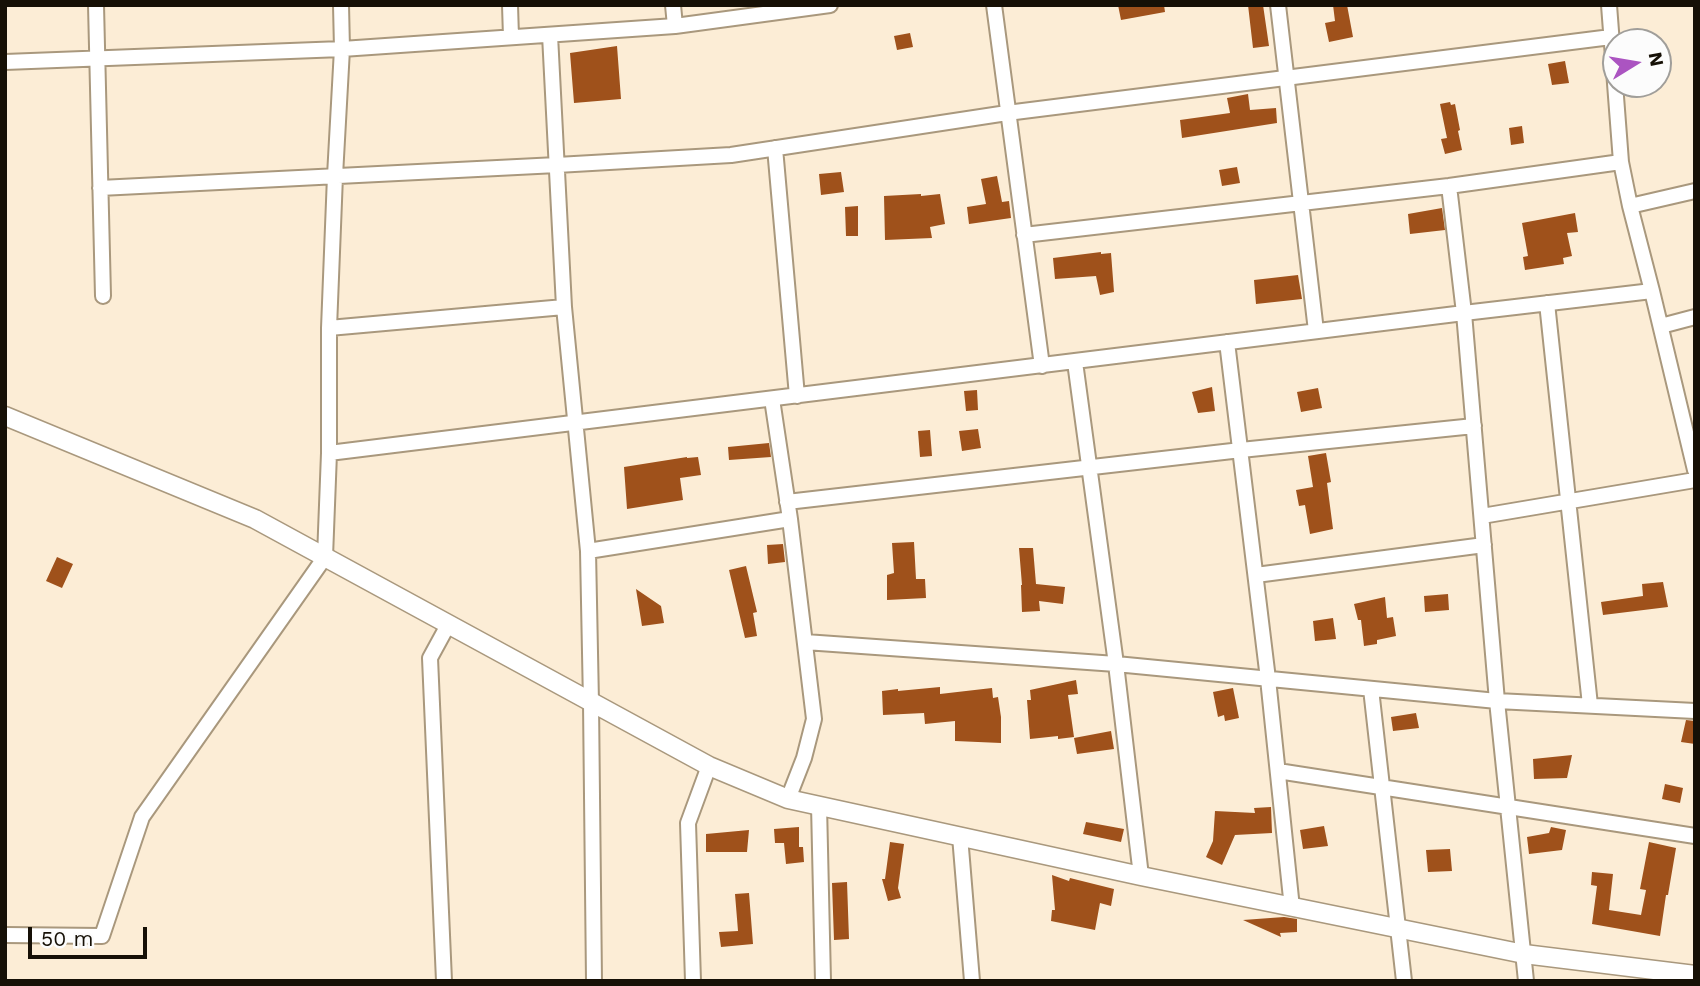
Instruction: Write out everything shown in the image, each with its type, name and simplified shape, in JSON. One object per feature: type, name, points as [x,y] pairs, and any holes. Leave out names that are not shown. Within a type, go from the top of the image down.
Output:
[{"type":"street","points":[[96,5],[103,296]]},
{"type":"street","points":[[5,935],[102,936],[142,817],[325,557],[329,453],[329,328],[342,49],[341,5]]},
{"type":"street","points":[[510,5],[511,37]]},
{"type":"street","points":[[673,5],[675,26]]},
{"type":"street","points":[[5,62],[342,49],[550,35],[675,26],[830,5]]},
{"type":"street","points":[[994,5],[1042,366]]},
{"type":"street","points":[[1278,5],[1316,331]]},
{"type":"street","points":[[1609,5],[1610,28]]},
{"type":"street","points":[[550,35],[564,307],[588,551],[594,981]]},
{"type":"street","points":[[100,188],[731,155],[1007,113],[1602,38]]},
{"type":"street","points":[[1616,98],[1621,162],[1630,206],[1695,470]]},
{"type":"street","points":[[775,148],[797,396]]},
{"type":"street","points":[[1024,235],[1449,186],[1621,162]]},
{"type":"street","points":[[1449,186],[1464,313],[1497,701],[1526,981]]},
{"type":"street","points":[[1630,206],[1695,191]]},
{"type":"street","points":[[329,453],[1652,291]]},
{"type":"street","points":[[1547,303],[1590,705]]},
{"type":"street","points":[[329,328],[564,307]]},
{"type":"street","points":[[1661,326],[1695,317]]},
{"type":"street","points":[[1227,342],[1268,679],[1292,908]]},
{"type":"street","points":[[1075,362],[1116,664],[1140,876]]},
{"type":"street","points":[[772,399],[790,519],[814,719],[804,758],[788,799]]},
{"type":"street","points":[[5,416],[255,519],[709,766],[788,799],[1140,876],[1524,954],[1695,975]]},
{"type":"street","points":[[787,502],[1474,426]]},
{"type":"street","points":[[1482,516],[1695,480]]},
{"type":"street","points":[[588,551],[790,519]]},
{"type":"street","points":[[1256,575],[1484,545]]},
{"type":"street","points":[[444,981],[430,657],[448,625]]},
{"type":"street","points":[[805,642],[1116,664],[1497,701],[1695,711]]},
{"type":"street","points":[[1371,689],[1404,981]]},
{"type":"street","points":[[693,981],[688,823],[709,766]]},
{"type":"street","points":[[1278,771],[1695,836]]},
{"type":"street","points":[[819,806],[823,981]]},
{"type":"street","points":[[960,836],[972,981]]},
{"type":"building","points":[[1118,5],[1164,5],[1165,12],[1121,20]]},
{"type":"building","points":[[1248,5],[1263,5],[1269,46],[1253,48]]},
{"type":"building","points":[[1333,5],[1347,5],[1353,37],[1329,42],[1325,23],[1335,21]]},
{"type":"building","points":[[910,33],[913,47],[897,50],[894,36]]},
{"type":"building","points":[[617,46],[621,99],[574,103],[570,53]]},
{"type":"building","points":[[1565,61],[1569,83],[1552,85],[1548,64]]},
{"type":"building","points":[[1248,94],[1250,110],[1276,108],[1277,123],[1182,138],[1180,120],[1230,113],[1227,98]]},
{"type":"building","points":[[1450,102],[1451,105],[1455,104],[1462,150],[1445,154],[1441,139],[1447,138],[1440,104]]},
{"type":"building","points":[[1522,126],[1524,143],[1511,145],[1509,128]]},
{"type":"building","points":[[1237,167],[1240,183],[1222,186],[1219,170]]},
{"type":"building","points":[[841,172],[844,192],[821,195],[819,174]]},
{"type":"building","points":[[997,176],[1002,202],[1009,201],[1011,218],[969,224],[967,207],[986,204],[981,179]]},
{"type":"building","points":[[940,194],[945,224],[930,227],[932,238],[885,240],[884,196]]},
{"type":"building","points":[[858,206],[858,236],[846,236],[845,207]]},
{"type":"building","points":[[1442,208],[1445,230],[1410,234],[1408,214]]},
{"type":"building","points":[[1575,213],[1578,232],[1567,233],[1572,256],[1563,258],[1564,264],[1525,270],[1523,257],[1528,256],[1522,223]]},
{"type":"building","points":[[1111,253],[1114,292],[1100,295],[1096,276],[1055,279],[1053,258]]},
{"type":"building","points":[[1298,275],[1302,299],[1256,304],[1254,280]]},
{"type":"building","points":[[1212,387],[1215,411],[1198,413],[1192,392]]},
{"type":"building","points":[[1318,388],[1322,408],[1301,412],[1297,392]]},
{"type":"building","points":[[977,390],[978,410],[966,411],[964,391]]},
{"type":"building","points":[[978,429],[981,448],[962,451],[959,431]]},
{"type":"building","points":[[930,430],[932,456],[920,457],[918,431]]},
{"type":"building","points":[[769,443],[771,457],[729,460],[728,447]]},
{"type":"building","points":[[1326,453],[1331,482],[1327,483],[1333,529],[1310,534],[1305,505],[1299,506],[1296,490],[1313,487],[1308,456]]},
{"type":"building","points":[[698,457],[701,475],[680,478],[683,500],[627,509],[624,467]]},
{"type":"building","points":[[914,542],[916,579],[925,579],[926,598],[887,600],[887,575],[894,573],[892,543]]},
{"type":"building","points":[[783,544],[785,562],[768,564],[767,545]]},
{"type":"building","points":[[1019,548],[1033,548],[1036,584],[1065,587],[1063,604],[1039,601],[1040,611],[1022,612]]},
{"type":"building","points":[[57,557],[73,564],[62,588],[46,581]]},
{"type":"building","points":[[746,566],[757,612],[753,613],[757,636],[745,638],[729,570]]},
{"type":"building","points":[[1663,582],[1668,607],[1603,615],[1601,602],[1643,596],[1642,584]]},
{"type":"building","points":[[636,589],[661,606],[664,623],[642,626]]},
{"type":"building","points":[[1448,594],[1449,610],[1425,612],[1424,596]]},
{"type":"building","points":[[1385,597],[1387,618],[1393,617],[1396,636],[1364,646],[1361,620],[1358,620],[1354,604]]},
{"type":"building","points":[[1333,618],[1336,639],[1315,641],[1313,621]]},
{"type":"building","points":[[1076,680],[1078,694],[1068,695],[1074,737],[1030,739],[1027,700],[1031,700],[1030,690]]},
{"type":"building","points":[[940,687],[940,694],[992,688],[993,698],[998,697],[1001,743],[955,741],[955,721],[925,724],[924,713],[883,715],[882,691]]},
{"type":"building","points":[[1233,688],[1239,718],[1225,721],[1224,715],[1218,717],[1213,692]]},
{"type":"building","points":[[1416,713],[1419,728],[1393,731],[1391,717]]},
{"type":"building","points":[[1686,720],[1695,721],[1695,744],[1681,742]]},
{"type":"building","points":[[1111,731],[1114,749],[1077,754],[1074,738]]},
{"type":"building","points":[[1572,755],[1567,778],[1534,779],[1533,759]]},
{"type":"building","points":[[1665,784],[1683,788],[1680,803],[1662,799]]},
{"type":"building","points":[[1271,807],[1272,833],[1235,835],[1222,865],[1206,857],[1213,841],[1215,811],[1255,813],[1254,808]]},
{"type":"building","points":[[1086,822],[1124,829],[1121,842],[1083,834]]},
{"type":"building","points":[[1324,826],[1328,846],[1303,849],[1300,830]]},
{"type":"building","points":[[799,827],[799,847],[803,847],[804,862],[786,864],[784,843],[775,843],[774,829]]},
{"type":"building","points":[[1551,827],[1566,830],[1562,850],[1529,854],[1527,837],[1549,833]]},
{"type":"building","points":[[749,830],[747,852],[706,852],[706,834]]},
{"type":"building","points":[[890,842],[904,844],[898,888],[901,898],[888,901],[882,879],[885,879]]},
{"type":"building","points":[[1649,842],[1676,848],[1660,936],[1592,924],[1597,886],[1591,885],[1592,872],[1613,874],[1609,910],[1641,915],[1646,890],[1640,889]]},
{"type":"building","points":[[1450,849],[1452,871],[1428,872],[1426,850]]},
{"type":"building","points":[[1052,875],[1069,881],[1070,878],[1114,889],[1111,906],[1100,903],[1095,930],[1051,921],[1052,910],[1055,910]]},
{"type":"building","points":[[847,882],[849,939],[834,940],[832,883]]},
{"type":"building","points":[[749,893],[753,944],[721,947],[719,932],[738,931],[735,894]]},
{"type":"building","points":[[1284,917],[1297,919],[1297,932],[1280,933],[1281,937],[1243,920]]}]
